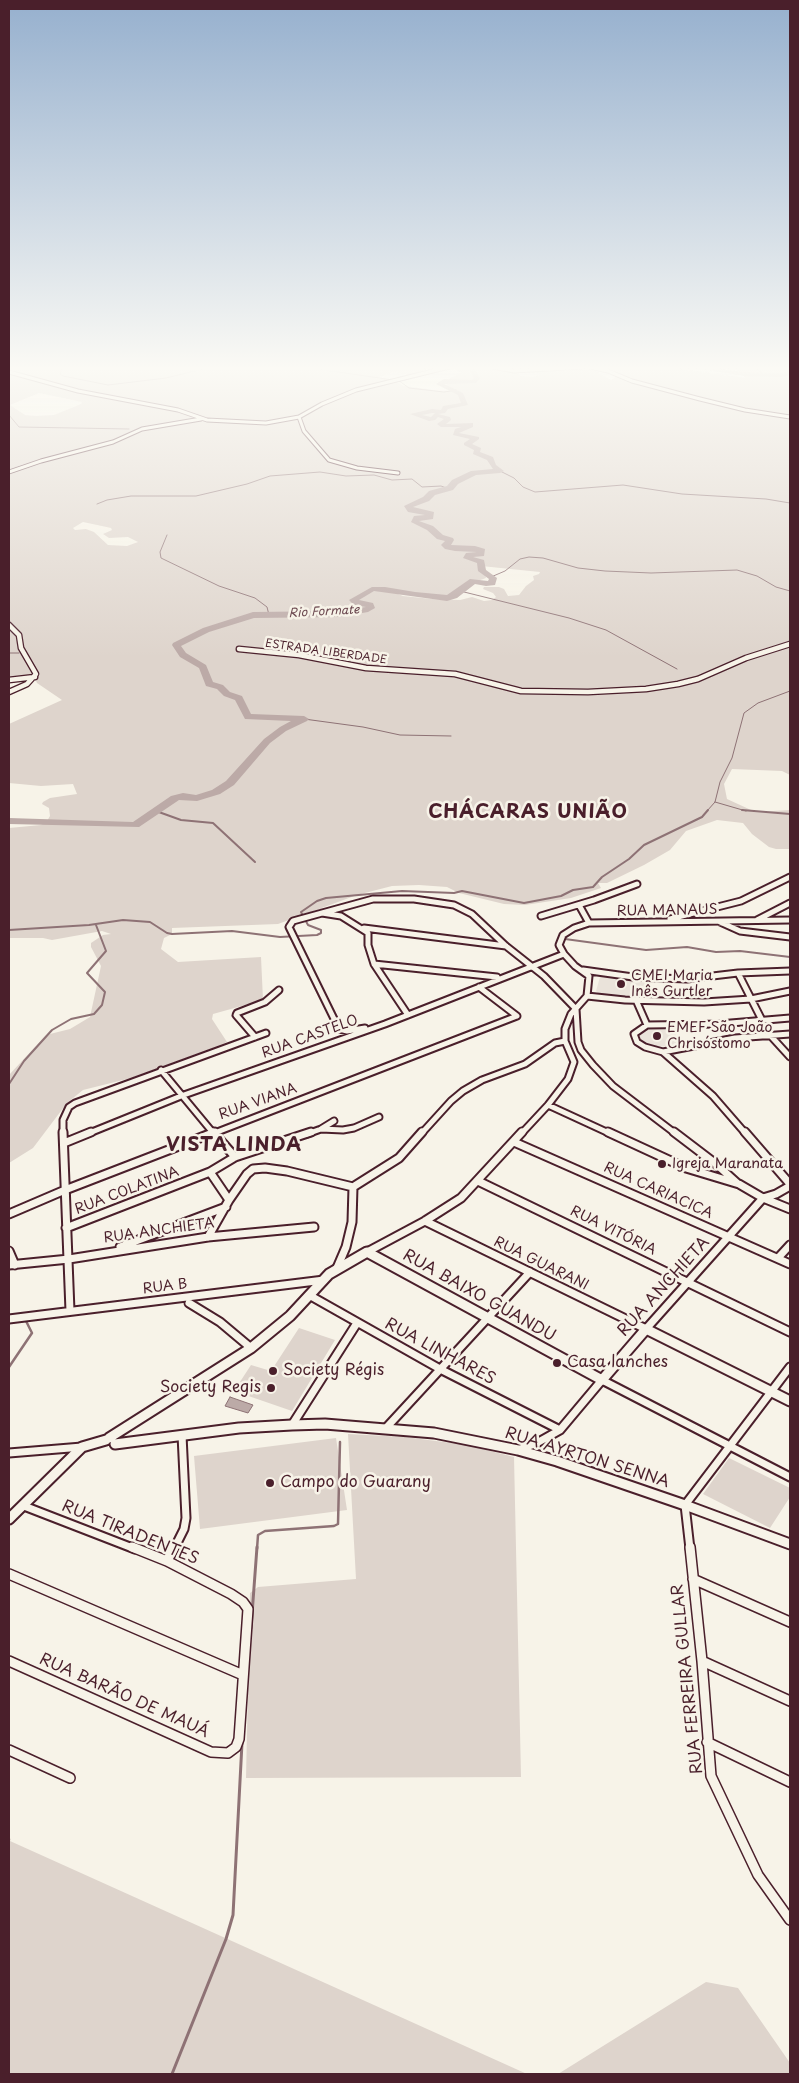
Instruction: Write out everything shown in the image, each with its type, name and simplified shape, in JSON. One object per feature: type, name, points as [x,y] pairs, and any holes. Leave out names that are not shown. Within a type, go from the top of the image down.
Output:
[{"type":"main road","points":[[109,1441],[124,1429],[251,1348],[290,1316],[337,1268],[367,1252]]},
{"type":"main road","name":"RUA BAIXO GUANDU","points":[[367,1252],[602,1380]]},
{"type":"main road","points":[[646,1329],[790,1401]]},
{"type":"main road","name":"RUA ANCHIETA","points":[[602,1380],[646,1329]]},
{"type":"main road","name":"RUA AYRTON SENNA","points":[[82,1447],[109,1441],[130,1441],[239,1428],[292,1425],[325,1424],[434,1433],[518,1450],[685,1505],[790,1544]]},
{"type":"main road","points":[[9,1519],[82,1447]]},
{"type":"street","points":[[9,472],[32,464]]},
{"type":"street","points":[[344,464],[398,474]]},
{"type":"street","points":[[9,625],[19,635],[21,648],[35,672],[35,677]]},
{"type":"street","name":"ESTRADA LIBERDADE","points":[[239,649],[308,657],[356,667],[455,674],[521,691],[604,692],[653,688],[698,679],[746,658],[790,644]]},
{"type":"street","points":[[9,680],[35,677]]},
{"type":"street","points":[[9,692],[27,684],[35,677]]},
{"type":"street","points":[[653,922],[734,903],[764,891],[790,877]]},
{"type":"street","points":[[541,916],[579,905],[637,884]]},
{"type":"street","points":[[385,1024],[354,1030],[339,1029],[289,928],[290,924],[298,919],[373,899],[414,899],[443,903],[454,905],[472,914],[506,946],[544,976],[576,1009],[578,1042],[581,1050],[613,1086],[716,1164],[739,1184],[763,1198],[790,1209]]},
{"type":"street","name":"RUA MANAUS","points":[[564,954],[559,945],[563,935],[574,928],[589,923],[755,921],[790,903]]},
{"type":"street","points":[[579,905],[589,923]]},
{"type":"street","points":[[320,913],[341,916],[363,928],[369,935],[368,945],[374,964],[408,1015]]},
{"type":"street","points":[[755,921],[790,920]]},
{"type":"street","points":[[719,921],[728,927],[740,931],[790,937]]},
{"type":"street","points":[[363,928],[506,946]]},
{"type":"street","points":[[564,954],[575,966],[584,970],[633,977],[687,979],[738,973],[790,971]]},
{"type":"street","name":"RUA CASTELO","points":[[64,1143],[181,1096],[385,1024],[498,978],[564,954]]},
{"type":"street","points":[[374,964],[498,978]]},
{"type":"street","points":[[367,1252],[455,1204],[548,1105],[568,1079],[574,1067],[574,1057],[565,1042],[564,1029],[567,1021],[587,996],[589,976],[584,970]]},
{"type":"street","points":[[738,973],[769,1034],[790,1057]]},
{"type":"street","name":"RUA VIANA","points":[[9,1214],[212,1132],[517,1016],[479,986]]},
{"type":"street","points":[[255,1036],[236,1015],[237,1012],[265,1002],[279,990]]},
{"type":"street","points":[[587,996],[704,1002],[751,999],[790,992]]},
{"type":"street","points":[[636,1000],[647,1025]]},
{"type":"street","points":[[790,1018],[719,1024],[647,1025],[634,1034],[635,1039],[645,1047],[664,1052],[735,1038],[769,1034],[790,1034]]},
{"type":"street","points":[[70,1311],[63,1120],[69,1107],[161,1070],[255,1036],[266,1034]]},
{"type":"street","points":[[208,1237],[227,1203],[252,1169],[259,1168],[301,1173],[353,1187],[399,1158],[463,1090],[482,1080],[525,1064],[556,1043],[565,1042]]},
{"type":"street","points":[[664,1052],[713,1096],[790,1185],[776,1194],[763,1198]]},
{"type":"street","points":[[161,1070],[181,1096],[235,1157]]},
{"type":"street","points":[[548,1105],[686,1168],[739,1184]]},
{"type":"street","points":[[321,1129],[343,1130],[354,1128],[379,1117]]},
{"type":"street","name":"RUA COLATINA","points":[[66,1228],[210,1172],[235,1157],[321,1129],[334,1121]]},
{"type":"street","name":"RUA CARIACICA","points":[[514,1142],[790,1264]]},
{"type":"street","points":[[210,1172],[227,1203]]},
{"type":"street","name":"RUA VITÓRIA","points":[[478,1181],[790,1332]]},
{"type":"street","points":[[337,1268],[350,1234],[353,1213],[353,1187]]},
{"type":"street","name":"RUA ANCHIETA","points":[[646,1329],[763,1198]]},
{"type":"street","points":[[111,1251],[227,1203]]},
{"type":"street","name":"RUA GUARANI","points":[[425,1221],[646,1329]]},
{"type":"street","name":"RUA ANCHIETA","points":[[12,1265],[69,1259],[208,1237],[314,1227]]},
{"type":"street","points":[[778,1258],[790,1245]]},
{"type":"street","points":[[9,1251],[12,1265]]},
{"type":"street","points":[[386,1428],[530,1272]]},
{"type":"street","name":"RUA B","points":[[9,1319],[324,1280]]},
{"type":"street","name":"RUA LINHARES","points":[[308,1296],[440,1369],[560,1430]]},
{"type":"street","points":[[189,1303],[220,1322],[251,1348]]},
{"type":"street","points":[[292,1425],[357,1323]]},
{"type":"street","points":[[685,1505],[790,1366]]},
{"type":"street","name":"RUA ANCHIETA","points":[[518,1450],[535,1444],[560,1430],[602,1380]]},
{"type":"street","name":"RUA BAIXO GUANDU","points":[[602,1380],[790,1477]]},
{"type":"street","points":[[167,1561],[184,1529],[186,1518],[182,1435]]},
{"type":"street","points":[[9,1453],[82,1447]]},
{"type":"street","name":"RUA FERREIRA GULLAR","points":[[685,1505],[702,1661],[706,1742],[714,1785],[766,1888],[790,1920]]},
{"type":"street","name":"RUA TIRADENTES","points":[[24,1506],[167,1561],[232,1594],[243,1602],[248,1609],[239,1740],[236,1747],[228,1753]]},
{"type":"street","points":[[9,1574],[243,1675]]},
{"type":"street","points":[[693,1579],[790,1622]]},
{"type":"street","name":"RUA BARÃO DE MAUÁ","points":[[9,1661],[211,1752],[228,1753]]},
{"type":"street","points":[[702,1661],[790,1701]]},
{"type":"street","points":[[706,1742],[790,1782]]},
{"type":"street","points":[[9,1750],[70,1778]]},
{"type":"shaded area","points":[[9,464],[790,464],[790,775],[782,771],[732,769],[724,784],[727,799],[751,810],[757,812],[790,810],[790,849],[769,847],[752,834],[743,823],[717,820],[686,831],[670,850],[607,883],[598,883],[601,888],[571,898],[525,905],[504,904],[459,893],[447,887],[392,886],[357,895],[278,924],[172,928],[172,934],[164,938],[161,949],[178,962],[261,957],[263,1000],[213,1014],[212,1019],[227,1042],[131,1078],[83,1090],[67,1103],[33,1148],[9,1163],[9,1075],[46,1035],[70,1029],[90,1017],[101,966],[91,947],[91,943],[103,935],[111,934],[102,931],[52,940],[43,938],[9,938],[9,828],[41,825],[50,816],[49,808],[42,804],[43,802],[50,798],[77,794],[73,784],[41,786],[9,783],[9,724],[62,700],[37,683],[34,676],[9,679]],"holes":[[[83,522],[111,528],[112,530],[103,534],[109,538],[128,537],[138,542],[127,546],[108,545],[94,532],[86,529],[75,530],[73,528]],[[481,566],[540,572],[533,576],[534,580],[519,595],[508,596],[504,589],[499,587],[484,587],[483,589],[493,593],[496,597],[492,600],[484,601],[472,597],[460,600],[403,596],[388,590],[450,598],[456,596],[456,592],[472,583],[486,578]]]},
{"type":"shaded area","name":"CMEI Maria Inês Gurtler","points":[[602,976],[643,979],[650,998],[599,994],[596,991]]},
{"type":"shaded area","name":"EMEF São João Chrisóstomo","points":[[672,1026],[680,1045],[652,1047],[638,1037],[638,1033],[644,1028]]},
{"type":"shaded area","points":[[299,1328],[335,1340],[292,1411],[234,1391],[251,1365],[271,1371]]},
{"type":"shaded area","points":[[230,1397],[253,1405],[248,1413],[225,1406]]},
{"type":"shaded area","points":[[348,1434],[405,1437],[467,1445],[514,1457],[521,1777],[246,1778],[250,1593],[258,1587],[356,1579]]},
{"type":"shaded area","name":"Campo do Guarany","points":[[336,1438],[347,1510],[200,1529],[194,1456]]},
{"type":"shaded area","points":[[729,1458],[790,1488],[790,1497],[770,1528],[703,1494]]},
{"type":"shaded area","points":[[9,1838],[11,1839],[10,1841],[527,2074],[9,2074]]},
{"type":"shaded area","points":[[706,1982],[738,1988],[790,2063],[790,2074],[558,2074]]},
{"type":"waterway","name":"Rio Formate","points":[[9,821],[135,825],[175,798],[183,796],[197,798],[216,792],[230,783],[267,741],[283,729],[304,719],[248,717],[239,698],[227,694],[220,687],[209,684],[203,667],[183,655],[176,645],[206,630],[253,615],[339,614],[368,609],[371,608],[370,605],[357,603],[353,600],[372,589],[385,589],[415,595],[447,598],[454,596],[473,581],[486,584],[492,583],[493,578],[482,571],[481,562],[467,558],[469,555],[481,554],[482,551],[475,548],[455,549],[448,547],[445,545],[450,540],[440,537],[430,528],[415,522],[417,518],[430,517],[431,514],[411,510],[408,506],[426,499],[432,493],[450,488],[455,482],[474,473],[500,471],[492,464]]},
{"type":"waterway","points":[[500,471],[514,478],[523,487],[535,492],[623,485],[682,494],[766,499],[790,503]]},
{"type":"waterway","points":[[97,504],[107,500],[131,496],[196,496],[247,484],[270,476],[320,472],[346,476],[374,475],[392,480],[412,479],[422,487],[441,486],[449,489]]},
{"type":"waterway","points":[[167,535],[160,552],[161,558],[219,586],[255,598],[267,607],[269,615]]},
{"type":"waterway","points":[[491,577],[505,571],[520,559],[529,557],[543,558],[578,568],[605,571],[651,573],[737,570],[757,576],[776,587],[790,591]]},
{"type":"waterway","points":[[460,591],[569,618],[606,630],[677,669]]},
{"type":"waterway","points":[[9,653],[19,653]]},
{"type":"waterway","points":[[715,802],[720,782],[732,758],[744,713],[758,703],[790,691]]},
{"type":"waterway","points":[[304,719],[363,727],[400,735],[451,736]]},
{"type":"waterway","points":[[707,811],[715,802]]},
{"type":"waterway","points":[[715,802],[743,810]]},
{"type":"waterway","points":[[9,930],[89,925],[123,920],[150,922],[167,933],[172,934],[232,931],[280,937],[317,935],[321,933],[321,930],[308,925],[301,912],[317,901],[326,898],[402,891],[454,893],[462,891],[524,903],[561,896],[573,890],[593,887],[602,877],[629,859],[644,845],[702,817],[708,810]]},
{"type":"waterway","points":[[743,810],[790,814]]},
{"type":"waterway","points":[[156,811],[181,820],[213,823],[255,862]]},
{"type":"waterway","points":[[9,1084],[24,1061],[52,1030],[71,1019],[94,1014],[102,1005],[105,992],[87,973],[106,951],[96,925]]},
{"type":"waterway","points":[[565,939],[646,950],[687,947],[716,952],[740,951],[790,957]]},
{"type":"waterway","points":[[9,1367],[32,1333],[25,1319]]},
{"type":"waterway","points":[[257,1549],[258,1535],[265,1531],[334,1526],[338,1524],[340,1442]]},
{"type":"waterway","points":[[251,1628],[257,1547]]},
{"type":"waterway","points":[[172,2074],[226,1939],[233,1915],[242,1743]]},
{"type":"place","name":"CMEI Maria Inês Gurtler","points":[[621,984]]},
{"type":"place","name":"EMEF São João Chrisóstomo","points":[[657,1036]]},
{"type":"place","name":"Igreja Maranata","points":[[662,1164]]},
{"type":"place","name":"Casa lanches","points":[[557,1363]]},
{"type":"place","name":"Society Régis","points":[[273,1371]]},
{"type":"place","name":"Society Regis","points":[[271,1388]]},
{"type":"place","name":"Campo do Guarany","points":[[270,1483]]},
{"type":"district","name":"CHÁCARAS UNIÃO","points":[[528,813]]},
{"type":"district","name":"VISTA LINDA","points":[[234,1146]]}]
